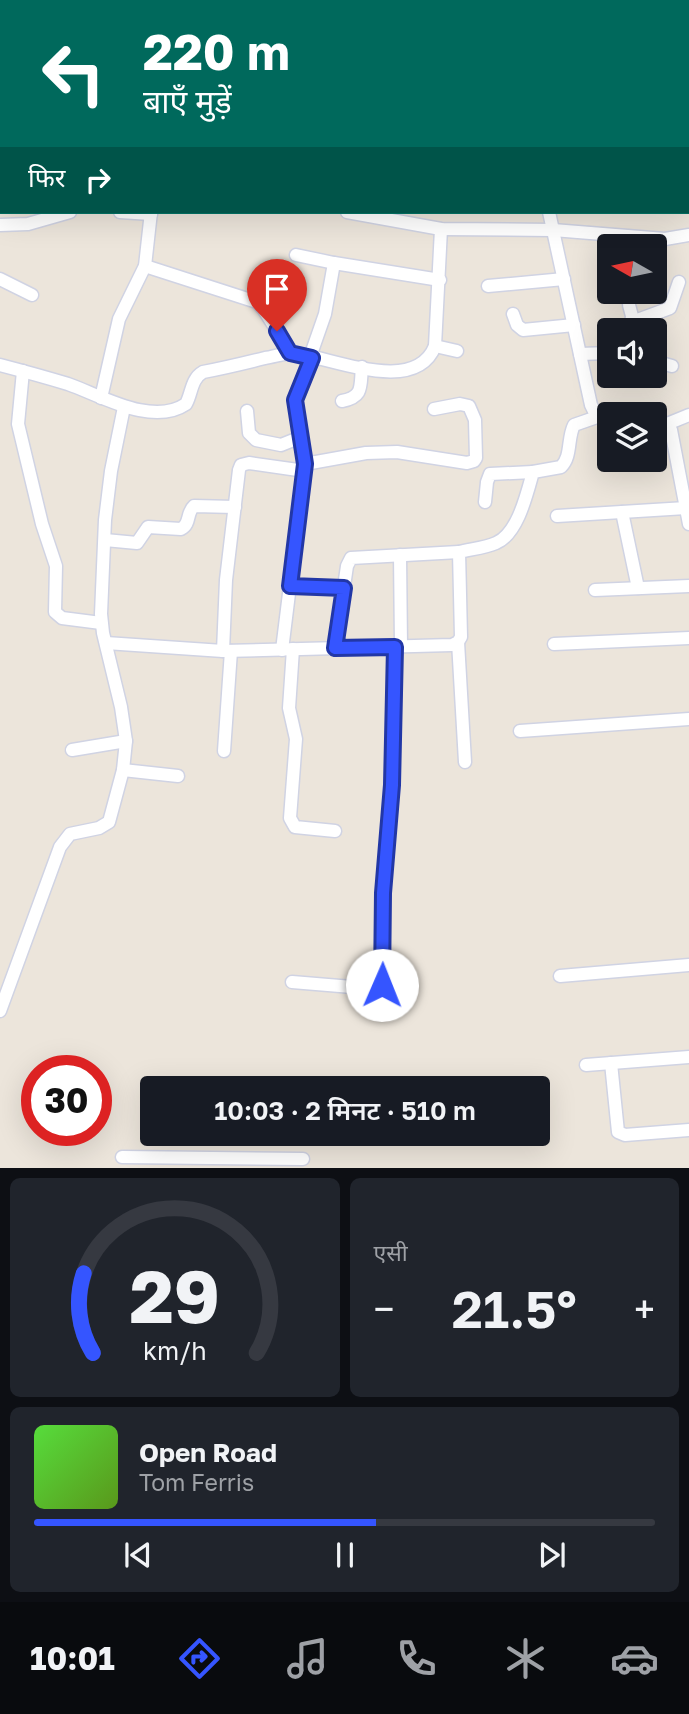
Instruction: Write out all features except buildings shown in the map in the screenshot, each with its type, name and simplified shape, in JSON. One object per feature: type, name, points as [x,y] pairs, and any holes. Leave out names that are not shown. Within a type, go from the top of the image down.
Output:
[{"type":"street","points":[[0,225],[40,221],[63,214]]},
{"type":"street","points":[[101,398],[119,319],[145,267],[151,214]]},
{"type":"street","points":[[358,214],[441,229],[553,230],[664,239],[689,235]]},
{"type":"street","points":[[549,214],[591,405],[597,412]]},
{"type":"street","points":[[0,365],[70,385],[124,407],[147,411],[181,408],[190,397],[197,376],[203,372],[290,353],[395,371],[419,366],[431,355],[435,346],[441,229]]},
{"type":"street","points":[[296,255],[440,280]]},
{"type":"street","points":[[334,263],[325,314],[312,358],[295,400],[305,468],[290,586],[287,650],[289,708],[296,739],[290,818],[295,827],[335,831]]},
{"type":"street","points":[[145,267],[257,302],[290,353]]},
{"type":"street","points":[[0,279],[32,295]]},
{"type":"street","points":[[488,286],[564,279]]},
{"type":"street","points":[[649,318],[670,307],[679,282]]},
{"type":"street","points":[[629,305],[630,318]]},
{"type":"street","points":[[513,314],[517,326],[523,330],[574,325]]},
{"type":"street","points":[[435,346],[457,351]]},
{"type":"street","points":[[580,354],[597,353]]},
{"type":"street","points":[[667,365],[672,366]]},
{"type":"street","points":[[342,401],[354,399],[358,394],[362,367]]},
{"type":"street","points":[[23,371],[18,424],[42,524],[56,566],[55,612],[62,618],[102,623]]},
{"type":"street","points":[[223,751],[227,651],[226,580],[234,507],[242,465],[250,463],[305,468],[366,453],[397,452],[467,463],[474,461],[475,420],[469,406],[460,404],[434,409]]},
{"type":"street","points":[[0,1011],[60,847],[70,834],[99,828],[109,822],[123,770],[126,741],[102,623],[111,471],[124,407]]},
{"type":"street","points":[[247,411],[249,433],[256,440],[281,445],[301,438]]},
{"type":"street","points":[[667,420],[689,415]]},
{"type":"street","points":[[485,502],[487,482],[491,474],[533,472],[561,467],[568,456],[574,425],[597,419]]},
{"type":"street","points":[[667,427],[671,430],[686,482],[689,524]]},
{"type":"street","points":[[335,648],[347,566],[351,558],[459,552],[495,544],[504,539],[522,509],[533,472]]},
{"type":"street","points":[[105,540],[137,543],[148,527],[181,529],[187,523],[194,506],[234,507]]},
{"type":"street","points":[[557,516],[686,508]]},
{"type":"street","points":[[622,512],[638,588]]},
{"type":"street","points":[[106,643],[227,651],[452,645],[461,637],[459,552]]},
{"type":"street","points":[[292,982],[376,989],[382,985],[383,893],[392,785],[400,555]]},
{"type":"street","points":[[290,586],[344,588]]},
{"type":"street","points":[[594,590],[689,586]]},
{"type":"street","points":[[554,644],[689,638]]},
{"type":"street","points":[[458,642],[465,762]]},
{"type":"street","points":[[520,731],[689,719]]},
{"type":"street","points":[[72,750],[126,741]]},
{"type":"street","points":[[123,770],[178,776]]},
{"type":"street","points":[[560,976],[689,965]]},
{"type":"street","points":[[586,1065],[689,1057]]},
{"type":"street","points":[[611,1063],[618,1132],[625,1135],[689,1130]]},
{"type":"street","points":[[122,1157],[203,1163],[303,1159]]},
{"type":"route","points":[[277,331],[290,353],[312,358],[295,400],[305,464],[290,586],[344,588],[335,648],[395,647],[392,785],[382,913],[382,985]]}]
